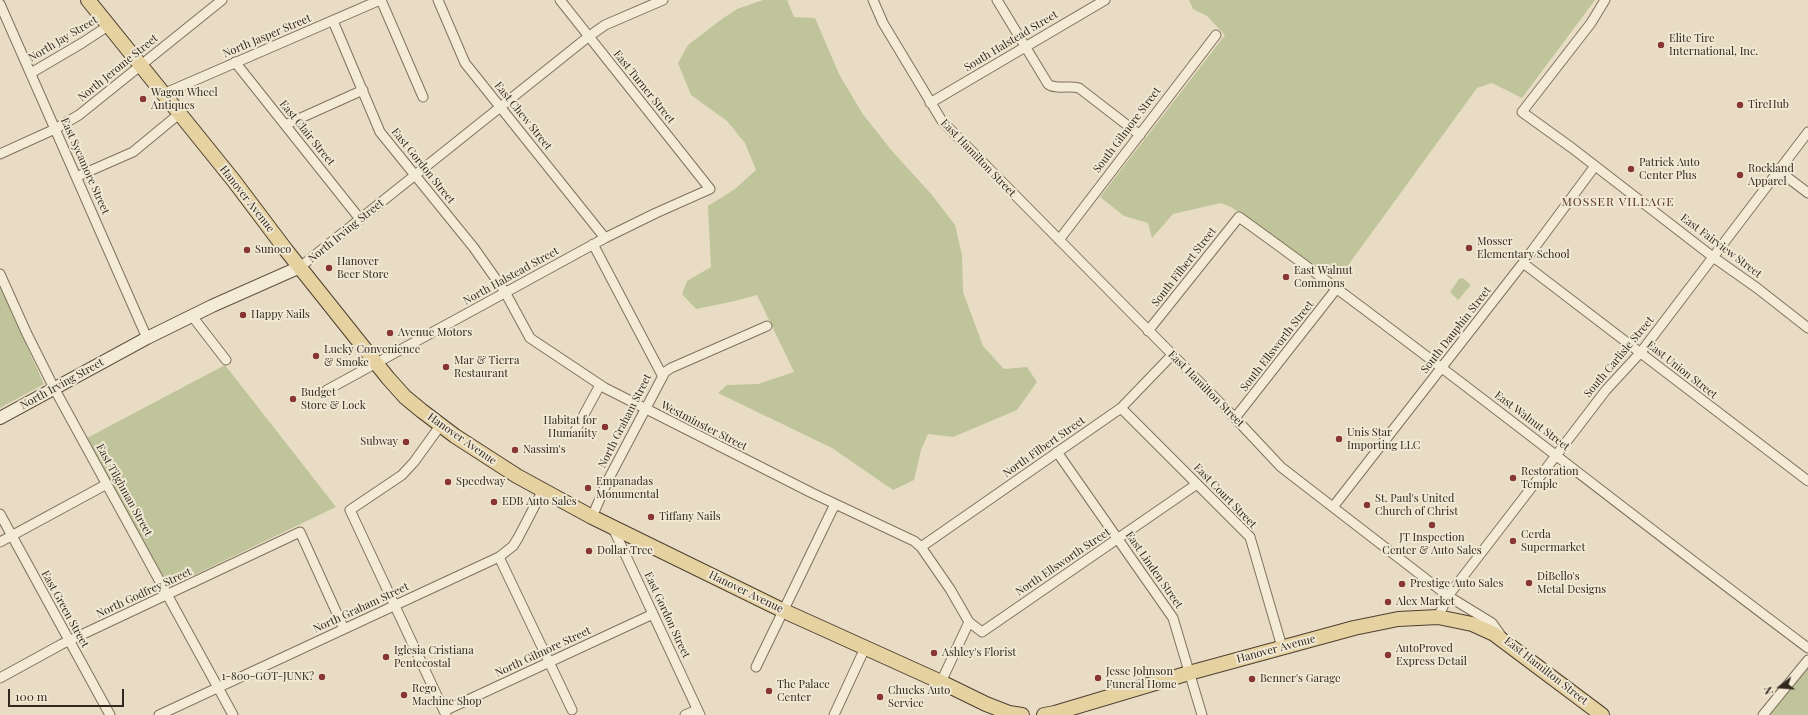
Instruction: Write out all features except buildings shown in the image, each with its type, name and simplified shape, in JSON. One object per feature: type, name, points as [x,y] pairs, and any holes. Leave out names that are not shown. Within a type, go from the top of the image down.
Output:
[{"type":"main road","name":"Hanover Avenue","points":[[88,0],[405,397],[440,426],[493,461],[592,517],[784,610],[986,704],[1009,713],[1022,715]]},
{"type":"main road","name":"North Irving Street","points":[[0,418],[147,338],[300,267]]},
{"type":"main road","name":"Hanover Avenue","points":[[1044,715],[1282,647],[1386,621],[1438,617],[1472,624],[1507,643]]},
{"type":"main road","name":"East Hamilton Street","points":[[1507,643],[1602,715]]},
{"type":"street","name":"North Jerome Street","points":[[0,154],[56,130],[79,115],[222,0]]},
{"type":"street","name":"North Jasper Street","points":[[163,94],[381,0]]},
{"type":"street","points":[[381,0],[423,97]]},
{"type":"street","name":"East Chew Street","points":[[438,0],[465,63],[605,238]]},
{"type":"street","name":"East Turner Street","points":[[560,0],[710,189]]},
{"type":"street","name":"North Irving Street","points":[[300,267],[588,36],[604,25],[663,0]]},
{"type":"street","name":"East Hamilton Street","points":[[873,0],[883,24],[930,104],[942,121],[1235,418],[1281,467],[1448,596],[1492,623],[1507,643]]},
{"type":"street","points":[[997,0],[1024,47],[1051,86],[1072,86],[1078,88],[1140,134]]},
{"type":"street","name":"South Halstead Street","points":[[930,104],[1105,0]]},
{"type":"street","name":"East Fairview Street","points":[[1605,0],[1591,23],[1522,112],[1808,328]]},
{"type":"street","name":"East Sycamore Street","points":[[0,4],[147,338]]},
{"type":"street","name":"East Gordon Street","points":[[332,21],[380,132],[474,248],[505,292]]},
{"type":"street","name":"North Jay Street","points":[[31,73],[108,26]]},
{"type":"street","name":"South Gilmore Street","points":[[1059,240],[1216,35]]},
{"type":"street","name":"East Clair Street","points":[[235,62],[360,219]]},
{"type":"street","points":[[285,125],[363,90]]},
{"type":"street","points":[[76,177],[133,152],[179,114]]},
{"type":"street","name":"South Carlisle Street","points":[[1438,617],[1448,596],[1606,390],[1641,352],[1808,132]]},
{"type":"street","name":"South Dauphin Street","points":[[1333,507],[1523,263],[1595,166]]},
{"type":"street","points":[[1779,171],[1808,193]]},
{"type":"street","name":"North Halstead Street","points":[[327,390],[593,244],[656,213],[710,189]]},
{"type":"street","name":"East Walnut Street","points":[[1239,217],[1442,367],[1557,455],[1656,534],[1808,648]]},
{"type":"street","name":"South Filbert Street","points":[[1148,331],[1239,217]]},
{"type":"street","points":[[593,244],[662,375]]},
{"type":"street","name":"East Union Street","points":[[1523,263],[1808,481]]},
{"type":"street","name":"East Tilghman Street","points":[[0,274],[27,334],[54,388],[232,715]]},
{"type":"street","name":"South Ellsworth Street","points":[[1235,418],[1337,288]]},
{"type":"street","name":"Westminster Street","points":[[505,292],[530,338],[600,385],[835,504],[914,540],[921,546]]},
{"type":"street","points":[[192,316],[226,360]]},
{"type":"street","name":"North Graham Street","points":[[592,517],[608,480],[662,375],[671,368],[767,326]]},
{"type":"street","name":"North Filbert Street","points":[[921,546],[1120,408],[1172,355]]},
{"type":"street","points":[[574,432],[600,385]]},
{"type":"street","name":"East Court Street","points":[[1120,408],[1250,538],[1282,647]]},
{"type":"street","points":[[440,426],[406,472],[350,510],[445,713]]},
{"type":"street","name":"East Linden Street","points":[[1057,452],[1173,618],[1202,715]]},
{"type":"street","points":[[0,542],[107,484]]},
{"type":"street","name":"North Ellsworth Street","points":[[969,622],[982,632],[1197,484]]},
{"type":"street","name":"North Graham Street","points":[[159,715],[499,557],[513,546],[543,490]]},
{"type":"street","points":[[756,667],[835,504]]},
{"type":"street","name":"East Green Street","points":[[0,514],[110,715]]},
{"type":"street","name":"East Gordon Street","points":[[612,526],[698,712]]},
{"type":"street","name":"North Godfrey Street","points":[[0,678],[69,641],[300,532],[344,628]]},
{"type":"street","points":[[921,546],[950,588],[969,622],[941,682]]},
{"type":"street","points":[[499,557],[572,710]]},
{"type":"street","name":"North Gilmore Street","points":[[445,713],[548,662],[653,614]]},
{"type":"street","points":[[834,715],[865,648]]},
{"type":"street","points":[[1763,715],[1808,660]]},
{"type":"street","points":[[685,715],[698,712]]},
{"type":"green space","points":[[763,0],[787,0],[794,17],[815,18],[839,74],[862,113],[892,151],[932,195],[955,225],[962,255],[963,292],[983,346],[1004,369],[1027,367],[1037,382],[1017,410],[953,437],[928,434],[921,450],[914,480],[893,490],[832,448],[718,393],[727,385],[758,384],[794,372],[757,295],[696,309],[682,294],[687,281],[711,267],[708,206],[735,189],[756,170],[745,143],[727,121],[691,95],[678,63],[688,45],[722,19],[737,9]]},
{"type":"green space","points":[[1189,0],[1595,0],[1522,98],[1492,83],[1477,88],[1341,275],[1327,276],[1231,207],[1221,203],[1173,214],[1152,238],[1148,223],[1124,216],[1100,197],[1225,35],[1207,16],[1193,9]]},
{"type":"green space","points":[[1463,278],[1471,285],[1458,300],[1450,292],[1459,279]]},
{"type":"green space","points":[[0,287],[44,384],[0,408]]},
{"type":"green space","points":[[225,365],[336,507],[169,587],[87,438]]},
{"type":"green space","points":[[1808,664],[1808,715],[1770,715]]},
{"type":"place","name":"Elite Tire International, Inc.","points":[[1661,45]]},
{"type":"place","name":"Wagon Wheel Antiques","points":[[143,99]]},
{"type":"place","name":"TireHub","points":[[1740,105]]},
{"type":"place","name":"Patrick Auto Center Plus","points":[[1631,169]]},
{"type":"place","name":"Rockland Apparel","points":[[1740,175]]},
{"type":"place","name":"Mosser Elementary School","points":[[1469,248]]},
{"type":"place","name":"Sunoco","points":[[247,250]]},
{"type":"place","name":"Hanover Beer Store","points":[[329,268]]},
{"type":"place","name":"East Walnut Commons","points":[[1286,277]]},
{"type":"place","name":"Happy Nails","points":[[243,315]]},
{"type":"place","name":"Avenue Motors","points":[[390,333]]},
{"type":"place","name":"Lucky Convenience & Smoke","points":[[316,356]]},
{"type":"place","name":"Mar & Tierra Restaurant","points":[[446,367]]},
{"type":"place","name":"Budget Store & Lock","points":[[293,399]]},
{"type":"place","name":"Habitat for Humanity","points":[[605,427]]},
{"type":"place","name":"Unis Star Importing LLC","points":[[1339,439]]},
{"type":"place","name":"Subway","points":[[406,442]]},
{"type":"place","name":"Nassim's","points":[[515,450]]},
{"type":"place","name":"Restoration Temple","points":[[1513,478]]},
{"type":"place","name":"Speedway","points":[[448,482]]},
{"type":"place","name":"Empanadas Monumental","points":[[588,488]]},
{"type":"place","name":"EDB Auto Sales","points":[[494,502]]},
{"type":"place","name":"St. Paul's United Church of Christ","points":[[1367,505]]},
{"type":"place","name":"Tiffany Nails","points":[[651,517]]},
{"type":"place","name":"JT Inspection Center & Auto Sales","points":[[1432,525]]},
{"type":"place","name":"Cerda Supermarket","points":[[1513,541]]},
{"type":"place","name":"Dollar Tree","points":[[589,551]]},
{"type":"place","name":"DiBello's Metal Designs","points":[[1529,583]]},
{"type":"place","name":"Prestige Auto Sales","points":[[1402,584]]},
{"type":"place","name":"Alex Market","points":[[1388,602]]},
{"type":"place","name":"Ashley's Florist","points":[[934,653]]},
{"type":"place","name":"AutoProved Express Detail","points":[[1388,655]]},
{"type":"place","name":"Iglesia Cristiana Pentecostal","points":[[386,657]]},
{"type":"place","name":"1-800-GOT-JUNK?","points":[[322,677]]},
{"type":"place","name":"Jesse Johnson Funeral Home","points":[[1098,678]]},
{"type":"place","name":"Benner's Garage","points":[[1252,679]]},
{"type":"place","name":"The Palace Center","points":[[769,691]]},
{"type":"place","name":"Rego Machine Shop","points":[[404,695]]},
{"type":"place","name":"Chucks Auto Service","points":[[880,697]]},
{"type":"district","name":"MOSSER VILLAGE","points":[[1618,202]]}]
